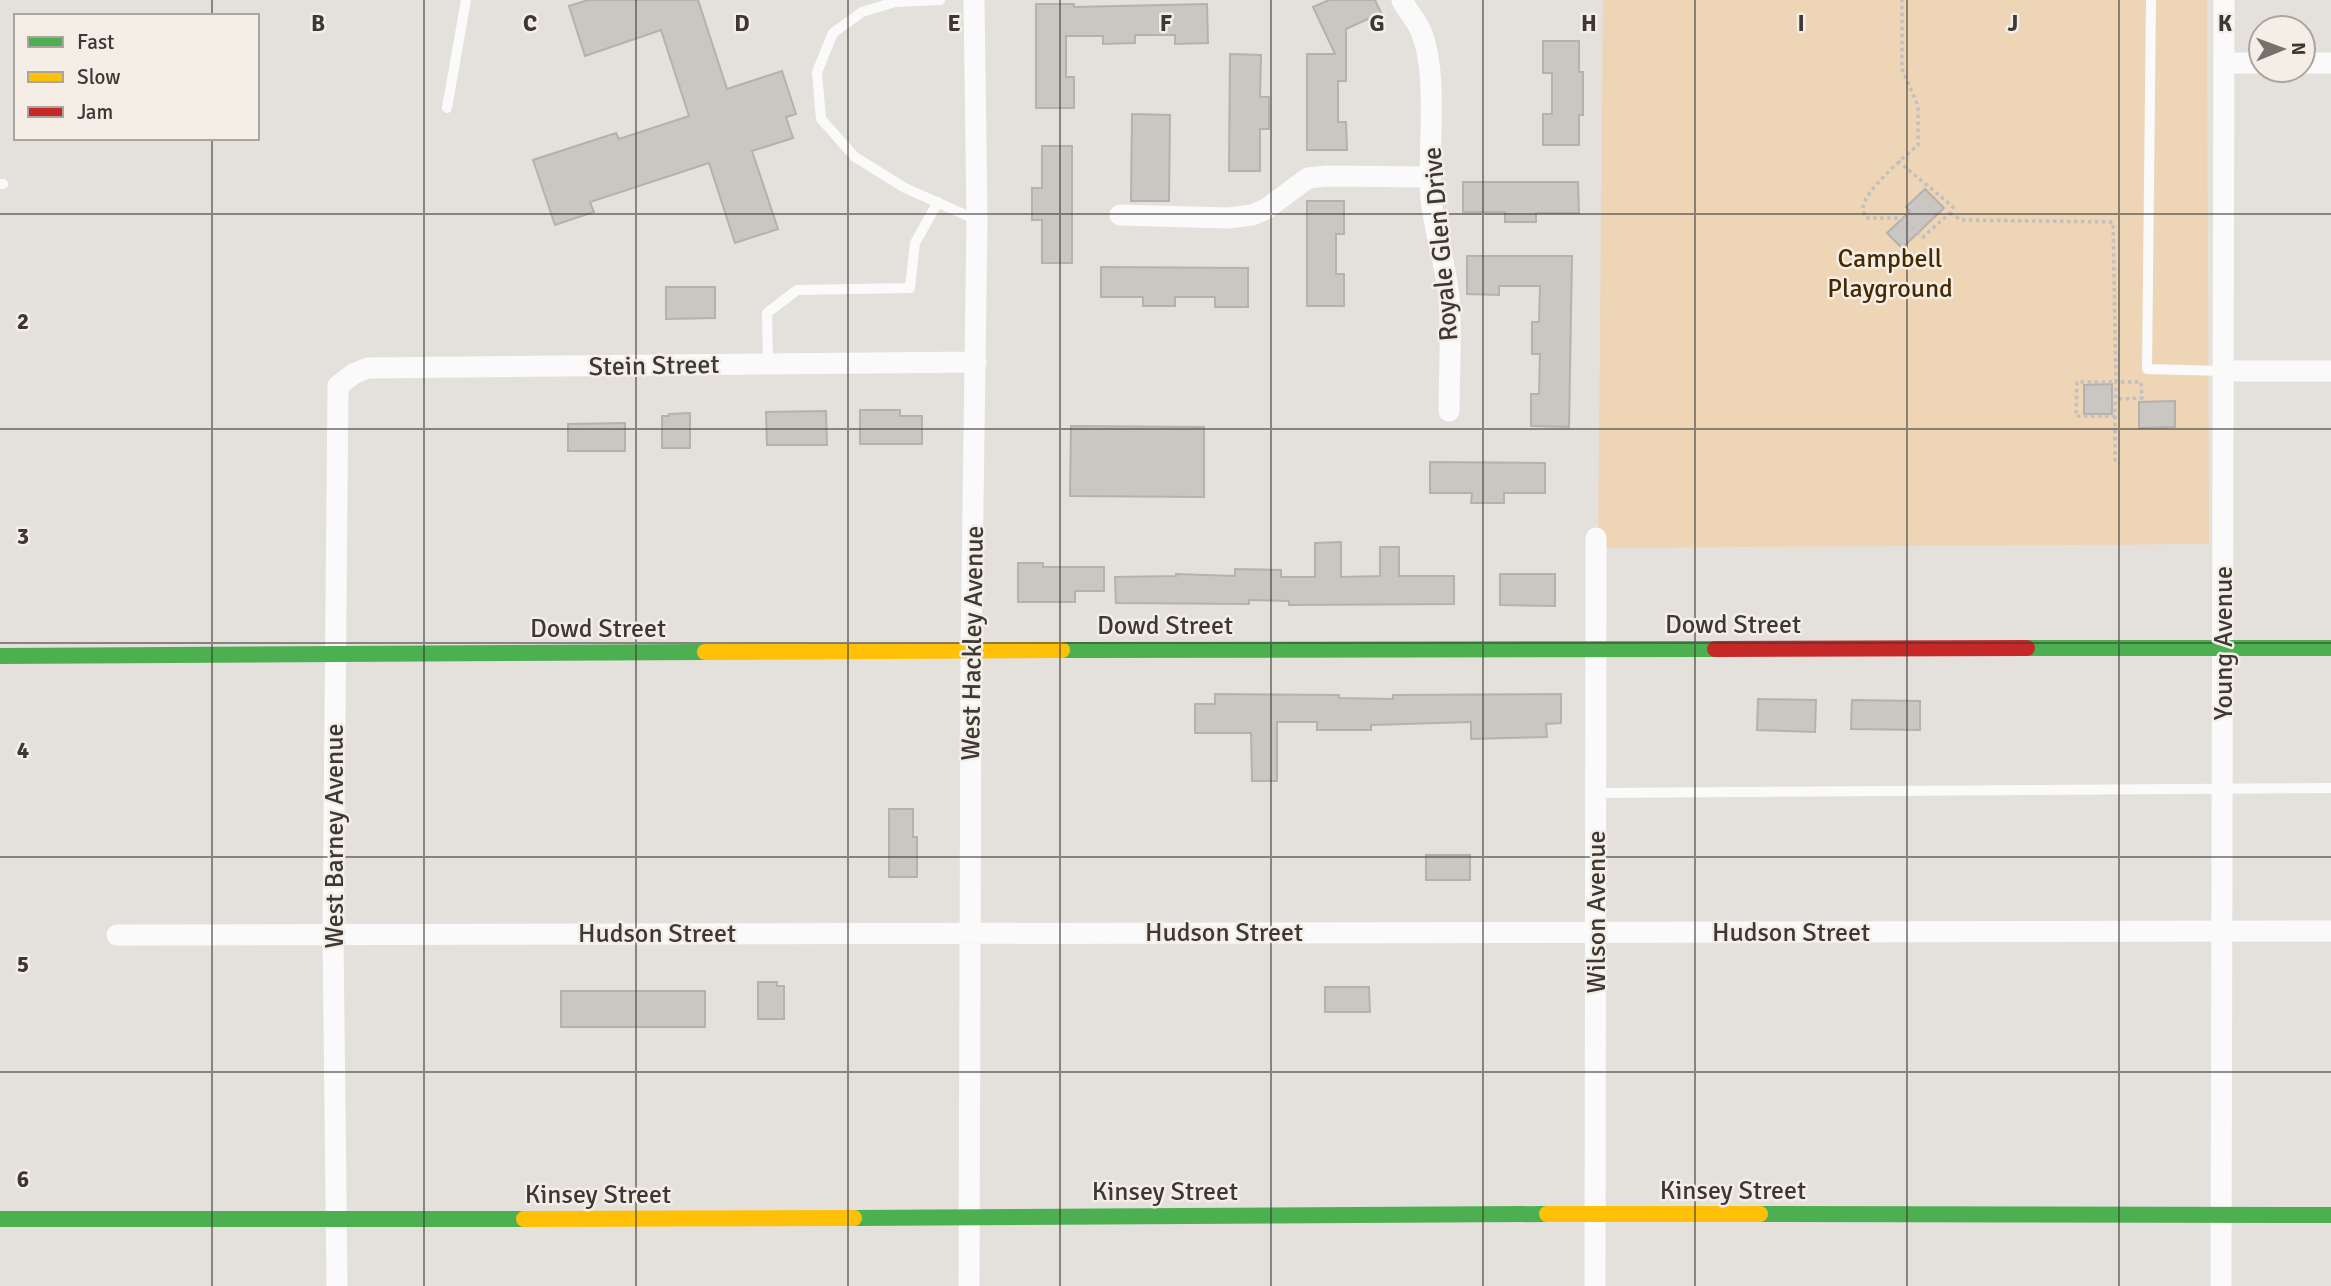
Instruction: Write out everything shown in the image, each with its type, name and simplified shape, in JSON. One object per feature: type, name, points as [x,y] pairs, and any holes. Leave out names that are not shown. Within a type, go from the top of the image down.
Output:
[{"type":"street","name":"West Hackley Avenue","points":[[969,1286],[971,650],[977,220],[974,0]]},
{"type":"street","name":"Royale Glen Drive","points":[[1402,0],[1420,28],[1427,54],[1430,93],[1429,177],[1433,225],[1445,267],[1449,299],[1449,411]]},
{"type":"street","points":[[1417,0],[1420,28]]},
{"type":"street","name":"Young Avenue","points":[[2221,1286],[2224,932],[2224,0]]},
{"type":"street","points":[[2224,64],[2247,63]]},
{"type":"street","points":[[1120,215],[1228,218],[1252,215],[1266,209],[1308,178],[1429,177]]},
{"type":"street","name":"Stein Street","points":[[338,386],[353,374],[368,368],[976,362]]},
{"type":"street","points":[[2224,371],[2331,371]]},
{"type":"street","name":"West Barney Avenue","points":[[337,1286],[333,934],[338,386]]},
{"type":"street","name":"Wilson Avenue","points":[[1595,1286],[1596,538]]},
{"type":"street","name":"Dowd Street","points":[[0,656],[971,650],[2331,648]]},
{"type":"street","name":"Hudson Street","points":[[117,934],[2331,931]]},
{"type":"street","name":"Kinsey Street","points":[[0,1219],[1595,1214],[2331,1215]]},
{"type":"lane","points":[[447,108],[466,0]]},
{"type":"lane","points":[[940,0],[895,2],[862,12],[833,33],[817,72],[821,119],[855,158],[905,188],[977,220]]},
{"type":"lane","points":[[2151,0],[2147,369],[2224,371]]},
{"type":"lane","points":[[768,364],[767,313],[797,290],[910,288],[915,243],[937,202]]},
{"type":"lane","points":[[1596,793],[2331,788]]},
{"type":"path","points":[[1898,161],[1953,207],[1950,213],[1923,237],[1901,218],[1866,218],[1863,208],[1866,198],[1898,161],[1918,145],[1918,106],[1902,69],[1902,0]]},
{"type":"path","points":[[1950,213],[1961,220],[2113,222],[2115,462],[2119,462]]},
{"type":"path","points":[[2115,416],[2077,416],[2077,382],[2141,382],[2142,398],[2116,399]]},
{"type":"green space","name":"Campbell Playground","points":[[1603,0],[2207,0],[2209,544],[1598,548]]},
{"type":"building","points":[[588,0],[698,0],[727,89],[782,71],[796,114],[786,117],[793,138],[752,151],[778,229],[735,243],[709,163],[590,202],[594,212],[555,225],[533,160],[616,133],[619,139],[689,116],[661,30],[585,56],[569,6]]},
{"type":"building","points":[[1329,0],[1375,0],[1381,13],[1346,29],[1346,81],[1338,81],[1338,122],[1346,122],[1347,150],[1307,150],[1307,54],[1335,54],[1313,7]]},
{"type":"building","points":[[1036,4],[1074,4],[1074,7],[1207,4],[1208,43],[1175,44],[1175,35],[1135,35],[1135,43],[1103,44],[1103,36],[1066,36],[1066,77],[1074,77],[1074,108],[1036,108]]},
{"type":"building","points":[[1543,41],[1579,41],[1579,72],[1583,72],[1583,115],[1579,115],[1579,145],[1543,145],[1543,114],[1552,114],[1552,73],[1543,73]]},
{"type":"building","points":[[1230,54],[1261,55],[1260,97],[1269,97],[1269,129],[1260,129],[1260,171],[1229,171]]},
{"type":"building","points":[[1132,114],[1170,115],[1169,201],[1131,201]]},
{"type":"building","points":[[1042,146],[1072,146],[1072,263],[1042,263],[1042,220],[1032,220],[1032,188],[1042,188]]},
{"type":"building","points":[[1463,182],[1578,182],[1579,213],[1536,213],[1536,222],[1505,222],[1505,212],[1463,212]]},
{"type":"building","points":[[1925,189],[1944,208],[1902,248],[1887,233],[1910,211],[1906,207]]},
{"type":"building","points":[[1307,201],[1344,201],[1344,234],[1336,234],[1336,274],[1344,274],[1344,306],[1307,306]]},
{"type":"building","points":[[1467,256],[1572,256],[1569,427],[1531,426],[1531,394],[1539,394],[1540,354],[1532,354],[1532,322],[1539,322],[1540,286],[1499,286],[1499,295],[1467,294]]},
{"type":"building","points":[[1101,267],[1248,268],[1248,307],[1215,307],[1215,297],[1175,297],[1175,306],[1143,306],[1143,297],[1101,297]]},
{"type":"building","points":[[666,287],[715,287],[715,318],[666,319]]},
{"type":"building","points":[[2112,384],[2112,414],[2084,414],[2084,385]]},
{"type":"building","points":[[2175,401],[2175,427],[2139,428],[2139,402]]},
{"type":"building","points":[[860,410],[900,410],[900,416],[922,416],[922,444],[860,444]]},
{"type":"building","points":[[826,411],[827,445],[767,445],[766,412]]},
{"type":"building","points":[[690,413],[690,448],[662,448],[662,416]]},
{"type":"building","points":[[625,423],[625,451],[568,451],[568,424]]},
{"type":"building","points":[[1071,426],[1204,427],[1204,497],[1070,496]]},
{"type":"building","points":[[1430,462],[1545,463],[1545,493],[1504,493],[1504,503],[1471,503],[1472,493],[1430,493]]},
{"type":"building","points":[[1341,542],[1341,577],[1380,576],[1380,547],[1399,547],[1399,576],[1454,576],[1454,604],[1289,605],[1289,601],[1249,600],[1249,604],[1116,603],[1115,577],[1176,574],[1235,576],[1235,569],[1281,570],[1281,577],[1315,577],[1315,543]]},
{"type":"building","points":[[1018,563],[1043,563],[1043,567],[1104,567],[1104,591],[1075,591],[1075,602],[1018,602]]},
{"type":"building","points":[[1500,574],[1555,574],[1555,606],[1500,605]]},
{"type":"building","points":[[1215,694],[1339,695],[1339,698],[1393,699],[1393,695],[1561,694],[1561,723],[1546,724],[1547,737],[1471,739],[1471,722],[1371,725],[1371,730],[1317,730],[1317,722],[1277,722],[1277,781],[1252,781],[1251,733],[1195,733],[1195,704],[1215,704]]},
{"type":"building","points":[[1758,699],[1816,700],[1815,732],[1757,730]]},
{"type":"building","points":[[1852,700],[1920,701],[1920,730],[1851,729]]},
{"type":"building","points":[[889,809],[913,809],[913,837],[917,837],[917,877],[889,877]]},
{"type":"building","points":[[1426,855],[1470,855],[1470,880],[1426,880]]},
{"type":"building","points":[[758,982],[777,982],[777,986],[784,986],[784,1019],[758,1019]]},
{"type":"building","points":[[1325,987],[1369,987],[1370,1012],[1325,1012]]},
{"type":"building","points":[[561,991],[705,991],[705,1027],[561,1027]]},
{"type":"traffic: fast","points":[[2027,648],[2331,648]]},
{"type":"traffic: fast","points":[[1062,650],[1715,649]]},
{"type":"traffic: fast","points":[[0,656],[705,652]]},
{"type":"traffic: fast","points":[[854,1218],[1547,1214]]},
{"type":"traffic: fast","points":[[1760,1214],[2331,1215]]},
{"type":"traffic: fast","points":[[0,1219],[524,1219]]},
{"type":"traffic: slow","points":[[705,652],[1062,650]]},
{"type":"traffic: slow","points":[[1547,1214],[1760,1214]]},
{"type":"traffic: slow","points":[[524,1219],[854,1218]]},
{"type":"traffic: jam","points":[[1715,649],[2027,648]]}]
